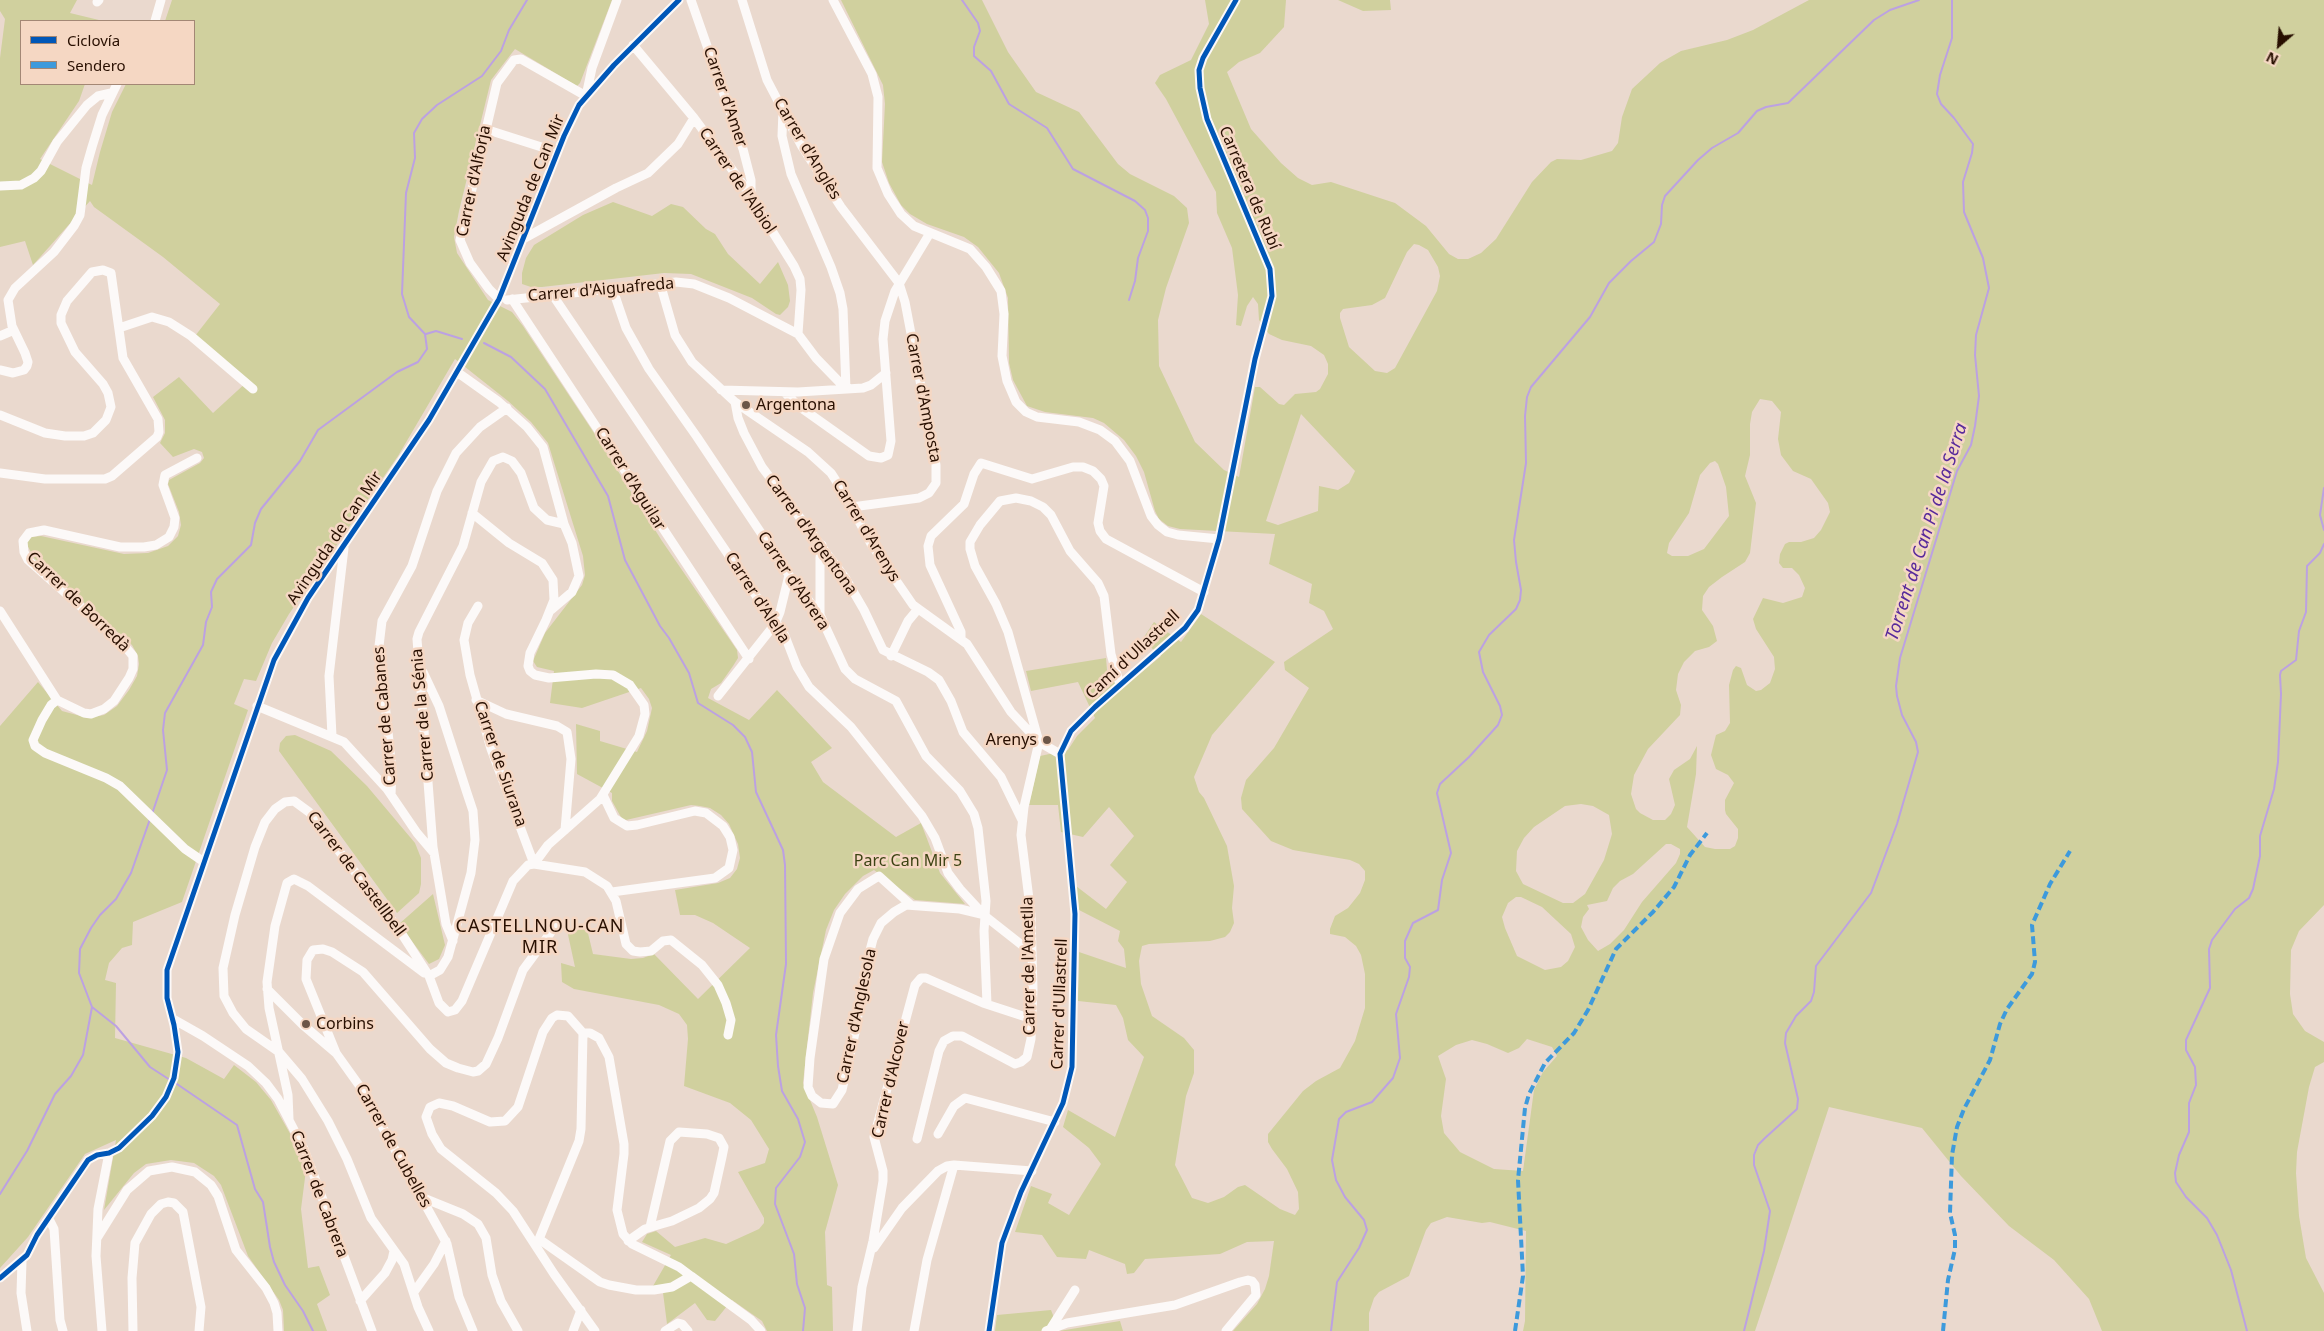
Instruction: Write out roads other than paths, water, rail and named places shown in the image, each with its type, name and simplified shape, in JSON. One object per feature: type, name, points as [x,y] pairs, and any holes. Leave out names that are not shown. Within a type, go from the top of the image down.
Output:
[{"type":"street","points":[[155,20],[161,0]]},
{"type":"street","points":[[586,96],[592,68],[617,0]]},
{"type":"street","name":"Avinguda de Can Mir","points":[[22,1261],[88,1160],[119,1148],[142,1128],[166,1097],[174,1078],[178,1052],[173,1019],[167,998],[167,970],[257,706],[274,660],[294,620],[429,420],[498,299],[574,114],[586,96],[633,44],[679,0]]},
{"type":"street","name":"Carrer d'Amer","points":[[691,0],[727,108],[742,144],[749,171],[751,196]]},
{"type":"street","name":"Carrer d'Anglès","points":[[742,0],[764,74],[784,111],[820,175],[900,283]]},
{"type":"street","points":[[833,0],[872,74],[876,86],[878,110],[876,160],[880,176],[901,214],[914,226],[970,249],[996,281],[1001,292],[1004,314],[1002,345],[1004,368],[1012,394],[1020,407],[1037,417],[1079,422],[1100,430],[1114,441],[1130,461],[1151,516],[1158,525],[1167,532],[1178,535],[1219,539]]},
{"type":"street","name":"Carretera de Rubí","points":[[1219,539],[1255,359],[1272,296],[1270,269],[1207,119],[1200,88],[1199,70],[1203,58],[1236,0]]},
{"type":"street","name":"Carrer de l'Albiol","points":[[633,44],[694,118],[751,196],[800,279],[801,299],[798,334]]},
{"type":"street","name":"Carrer d'Alforja","points":[[498,299],[477,274],[460,244],[462,225],[499,79],[509,65],[517,59],[524,61],[586,96]]},
{"type":"street","points":[[0,370],[13,372],[24,370],[27,366],[28,362],[14,330],[8,307],[10,295],[20,282],[54,252],[80,215],[86,168],[102,115],[115,85]]},
{"type":"street","points":[[0,186],[21,185],[34,178],[41,171],[57,142],[87,105],[98,96],[111,93]]},
{"type":"street","points":[[784,111],[782,136],[791,174],[831,267],[840,293],[843,309],[846,389]]},
{"type":"street","points":[[523,239],[616,188],[648,173],[678,144],[694,118]]},
{"type":"street","points":[[485,129],[557,152]]},
{"type":"street","points":[[784,392],[800,407],[869,456],[881,458],[889,453],[891,441],[883,340],[885,321],[892,296],[930,233]]},
{"type":"street","points":[[0,415],[21,425],[56,436],[84,436],[100,428],[110,413],[111,400],[103,384],[75,352],[61,323],[61,315],[62,308],[72,294],[92,272],[98,270],[108,271],[113,278],[123,358],[158,419],[160,426],[157,437],[112,476],[104,480],[45,479],[0,473]]},
{"type":"street","name":"Carrer d'Aiguafreda","points":[[498,299],[687,282],[702,286],[735,300],[798,334],[816,358],[846,389]]},
{"type":"street","name":"Carrer d'Arenys","points":[[660,283],[672,324],[683,350],[703,374],[735,402],[816,459],[835,479],[879,556],[918,609],[962,639],[976,657],[1007,707],[1039,742],[1060,754]]},
{"type":"street","name":"Carrer d'Amposta","points":[[852,507],[922,497],[932,490],[937,479],[900,283]]},
{"type":"street","name":"Carrer d'Abrera","points":[[613,290],[629,334],[649,369],[698,437],[790,576],[820,615],[849,674],[896,701],[926,756],[960,791],[974,814],[978,828],[986,916],[987,1004]]},
{"type":"street","name":"Carrer d'Alella","points":[[552,294],[759,600],[776,622],[804,679],[820,698],[851,727],[922,816],[935,838],[948,873],[960,889],[986,916],[1032,953]]},
{"type":"street","name":"Carrer d'Aguilar","points":[[512,299],[749,659]]},
{"type":"street","points":[[119,328],[152,317],[169,322],[191,336],[253,389]]},
{"type":"street","points":[[0,336],[14,330]]},
{"type":"street","points":[[457,372],[507,408],[534,434],[543,447],[564,524],[572,543],[579,576],[572,592],[551,610]]},
{"type":"street","points":[[721,390],[784,392],[867,387],[886,373]]},
{"type":"street","name":"Carrer d'Argentona","points":[[735,402],[738,418],[744,433],[762,468],[822,545],[859,600],[881,647],[891,656]]},
{"type":"street","name":"Carrer de Cabanes","points":[[391,795],[392,770],[379,646],[382,620],[412,566],[437,491],[456,453],[480,427],[507,408]]},
{"type":"street","name":"Carrer de la Sénia","points":[[453,941],[446,924],[434,854],[419,632],[460,553],[484,474],[492,461],[503,457],[512,461],[521,473],[534,508],[547,520],[564,524]]},
{"type":"street","name":"Carrer de Borredà","points":[[57,700],[84,713],[91,714],[104,709],[114,701],[130,678],[133,669],[133,656],[123,644],[28,560],[22,547],[25,536],[29,532],[44,530],[120,547],[144,548],[156,545],[169,537],[174,527],[175,518],[163,485],[165,475],[197,458]]},
{"type":"street","points":[[962,639],[961,632],[930,565],[928,546],[931,536],[964,504],[974,474],[981,463],[1032,479],[1073,467],[1084,467],[1093,471],[1101,479],[1104,486],[1098,523],[1100,531],[1106,539],[1204,592]]},
{"type":"street","points":[[1039,742],[1008,632],[996,604],[975,566],[970,549],[970,542],[980,525],[1000,501],[1016,498],[1031,501],[1043,507],[1051,515],[1070,551],[1098,583],[1104,596],[1111,654],[1120,685]]},
{"type":"street","points":[[472,513],[548,569],[555,586],[551,610],[530,652],[530,671],[535,675],[549,678],[596,674],[613,675],[630,685],[644,705],[645,714],[639,736],[603,796],[548,845],[534,864],[585,872],[600,880],[612,892],[629,948],[633,951],[651,951],[663,941],[671,940],[702,965],[718,985],[731,1020],[728,1035]]},
{"type":"street","name":"Camí d'Ullastrell","points":[[1060,754],[1071,731],[1185,628],[1198,610],[1219,539]]},
{"type":"street","points":[[820,615],[820,558],[822,545]]},
{"type":"street","points":[[332,736],[329,676],[345,546]]},
{"type":"street","points":[[718,696],[749,659],[776,622],[790,576]]},
{"type":"street","name":"Carrer de Siurana","points":[[478,606],[468,623],[464,640],[466,658],[491,749],[534,864]]},
{"type":"street","points":[[918,609],[908,621],[891,656],[921,668],[938,680],[951,701],[963,732],[1001,777],[1022,820]]},
{"type":"street","points":[[0,611],[57,700],[51,705],[42,720],[33,740],[35,746],[45,753],[106,778],[120,786],[185,849],[204,862]]},
{"type":"street","points":[[289,1119],[288,1095],[267,989],[268,961],[286,883],[294,879],[308,886],[429,976],[444,965],[453,941],[471,873],[474,856],[474,826],[470,802],[439,706],[421,668]]},
{"type":"street","points":[[476,700],[506,714],[557,726],[567,732],[572,759],[565,830]]},
{"type":"street","points":[[257,706],[344,742],[391,795],[417,834],[434,854]]},
{"type":"street","name":"Carrer de l'Ametlla","points":[[917,1139],[939,1050],[944,1041],[953,1036],[962,1036],[1003,1060],[1018,1064],[1024,1060],[1028,1052],[1032,1019],[1032,953],[1029,895],[1021,835],[1022,820],[1039,742]]},
{"type":"street","name":"Carrer d'Ullastrell","points":[[988,1331],[999,1262],[1011,1216],[1055,1122],[1066,1095],[1072,1067],[1074,930],[1060,754]]},
{"type":"street","points":[[603,796],[614,818],[626,826],[695,811],[706,813],[723,826],[730,837],[733,850],[729,868],[715,878],[612,892]]},
{"type":"street","name":"Carrer de Castellbell","points":[[280,1052],[246,1029],[238,1020],[224,996],[222,980],[235,915],[255,847],[269,815],[285,802],[299,803],[314,818],[398,928],[429,976],[441,1007],[448,1012],[455,1010],[462,1001],[512,881],[528,865],[534,864]]},
{"type":"street","name":"Carrer d'Anglesola","points":[[879,876],[911,905],[906,905],[894,912],[877,928],[866,966],[842,1090],[833,1104],[821,1103],[812,1096],[808,1086],[810,1058],[824,959],[840,913],[858,889],[879,876]]},
{"type":"street","points":[[911,905],[971,910],[986,916]]},
{"type":"street","points":[[336,1053],[306,979],[307,960],[313,950],[324,949],[332,952],[363,972],[430,1049],[446,1063],[472,1072],[478,1071],[486,1064],[498,1038],[523,970],[557,924]]},
{"type":"street","name":"Carrer d'Alcover","points":[[858,1331],[862,1287],[870,1254],[883,1171],[874,1137],[915,985],[921,978],[926,978],[987,1004],[1032,1019]]},
{"type":"street","name":"Carrer de Cubelles","points":[[267,989],[303,1026],[336,1053],[362,1088],[446,1241],[452,1256],[451,1265],[459,1297],[473,1331]]},
{"type":"street","points":[[537,1242],[579,1141],[581,1129],[583,1033],[568,1016],[557,1015],[552,1018],[542,1032],[518,1108],[505,1121],[490,1122],[445,1103],[434,1104],[427,1112],[427,1124],[441,1149],[506,1203],[537,1242],[595,1331]]},
{"type":"street","name":"Carrer de Cabrera","points":[[173,1019],[203,1036],[258,1074],[278,1099],[304,1149],[372,1331]]},
{"type":"street","points":[[583,1033],[590,1033],[599,1038],[609,1057],[622,1128],[624,1154],[617,1210],[620,1227],[628,1241],[679,1267],[751,1320],[760,1331]]},
{"type":"street","points":[[280,1052],[302,1079],[328,1121],[347,1159],[368,1211],[404,1264],[429,1331]]},
{"type":"street","points":[[938,1134],[954,1106],[965,1098],[1055,1122]]},
{"type":"street","points":[[628,1241],[636,1234],[650,1227],[672,1221],[693,1211],[710,1199],[717,1183],[724,1147],[720,1138],[707,1134],[679,1132],[670,1141],[650,1227]]},
{"type":"street","points":[[102,1331],[97,1280],[98,1209],[109,1153]]},
{"type":"street","points":[[914,1331],[927,1260],[954,1165]]},
{"type":"street","points":[[870,1254],[902,1208],[943,1168],[954,1165],[1032,1171]]},
{"type":"street","points":[[97,1238],[127,1190],[149,1171],[172,1166],[195,1172],[211,1185],[218,1196],[236,1250],[266,1288],[274,1303],[277,1313],[278,1331]]},
{"type":"street","points":[[421,1197],[463,1214],[478,1224],[486,1238],[492,1275],[501,1301],[518,1331]]},
{"type":"street","points":[[133,1331],[132,1278],[135,1243],[151,1214],[161,1204],[168,1202],[174,1203],[183,1212],[201,1307],[199,1331]]},
{"type":"street","points":[[49,1219],[54,1229],[62,1331]]},
{"type":"street","points":[[414,1292],[434,1264],[446,1241]]},
{"type":"street","points":[[537,1242],[608,1286],[636,1290],[654,1290],[672,1287],[691,1276]]},
{"type":"street","points":[[360,1301],[385,1273],[392,1260],[394,1251]]},
{"type":"street","points":[[0,1278],[22,1261]]},
{"type":"street","points":[[22,1261],[21,1293],[27,1331]]},
{"type":"street","points":[[1048,1330],[1067,1323],[1175,1305],[1248,1280],[1255,1285],[1256,1295],[1226,1331]]},
{"type":"street","points":[[1048,1330],[1075,1290]]},
{"type":"street","points":[[573,1331],[581,1310]]},
{"type":"street","points":[[665,1331],[678,1323],[682,1324],[688,1331]]},
{"type":"waterway","points":[[152,814],[167,770],[163,730],[165,713],[203,645],[206,622],[212,607],[211,592],[217,579],[251,545],[255,523],[261,509],[300,461],[318,430],[397,372],[418,362],[427,349],[425,334],[409,317],[402,294],[406,193],[415,158],[414,133],[422,119],[437,105],[482,76],[501,51],[509,30],[527,0]]},
{"type":"waterway","points":[[962,0],[978,23],[980,31],[974,47],[974,56],[991,71],[1009,104],[1047,128],[1073,169],[1135,201],[1145,210],[1148,218],[1148,231],[1138,258],[1135,281],[1129,300]]},
{"type":"waterway","points":[[1331,1331],[1337,1282],[1359,1248],[1367,1230],[1364,1220],[1345,1197],[1336,1180],[1332,1160],[1339,1119],[1346,1112],[1372,1102],[1393,1078],[1400,1058],[1396,1014],[1409,977],[1410,967],[1405,958],[1405,941],[1413,923],[1438,910],[1442,880],[1451,853],[1437,793],[1440,784],[1469,757],[1498,725],[1502,715],[1500,706],[1483,672],[1479,652],[1489,635],[1516,609],[1520,600],[1521,590],[1514,540],[1526,463],[1525,416],[1527,397],[1531,387],[1590,317],[1609,283],[1654,242],[1661,224],[1662,205],[1665,196],[1698,160],[1712,148],[1738,133],[1757,111],[1766,107],[1788,103],[1874,20],[1890,10],[1919,0]]},
{"type":"waterway","name":"Torrent de Can Pi de la Serra","points":[[1744,1331],[1764,1251],[1770,1211],[1754,1165],[1754,1155],[1758,1145],[1797,1109],[1798,1099],[1785,1043],[1786,1033],[1796,1016],[1811,1001],[1814,992],[1816,966],[1871,893],[1897,824],[1918,752],[1916,742],[1902,715],[1897,696],[1896,686],[1900,658],[1957,471],[1971,445],[1975,426],[1979,396],[1975,355],[1976,335],[1989,288],[1983,258],[1964,212],[1963,182],[1973,144],[1941,104],[1937,94],[1940,75],[1952,38],[1952,0]]},
{"type":"waterway","points":[[426,334],[436,331],[462,339]]},
{"type":"waterway","points":[[484,343],[511,357],[545,389],[608,496],[625,560],[660,626],[689,673],[698,703],[733,725],[745,737],[752,752],[756,792],[783,850],[785,865],[786,964],[776,1035],[778,1066],[782,1091],[798,1119],[805,1142],[800,1157],[776,1188],[775,1204],[794,1254],[797,1284],[805,1308],[803,1331]]},
{"type":"waterway","points":[[2324,488],[2320,515],[2324,530]]},
{"type":"waterway","points":[[2247,1331],[2231,1270],[2217,1235],[2207,1218],[2186,1197],[2176,1182],[2175,1173],[2179,1155],[2189,1132],[2189,1103],[2196,1085],[2195,1067],[2186,1050],[2186,1040],[2210,988],[2209,949],[2212,940],[2235,909],[2249,898],[2253,889],[2260,856],[2260,836],[2274,789],[2278,762],[2280,675],[2281,671],[2296,660],[2299,631],[2306,612],[2307,566],[2320,553],[2324,544]]},
{"type":"waterway","points":[[0,1194],[27,1151],[55,1094],[71,1076],[83,1055],[92,1007],[79,973],[80,949],[91,928],[100,915],[116,899],[131,873],[150,819]]},
{"type":"waterway","points":[[92,1007],[116,1026],[150,1067],[170,1080]]},
{"type":"waterway","points":[[174,1082],[237,1125],[255,1189],[263,1202],[274,1262],[285,1285],[303,1311],[313,1331]]},
{"type":"place","name":"Argentona","points":[[746,405]]},
{"type":"place","name":"Arenys","points":[[1047,740]]},
{"type":"place","name":"Corbins","points":[[306,1024]]},
{"type":"district","name":"CASTELLNOU-CAN MIR","points":[[540,938]]},
{"type":"park label","name":"Parc Can Mir 5","points":[[908,861]]}]
